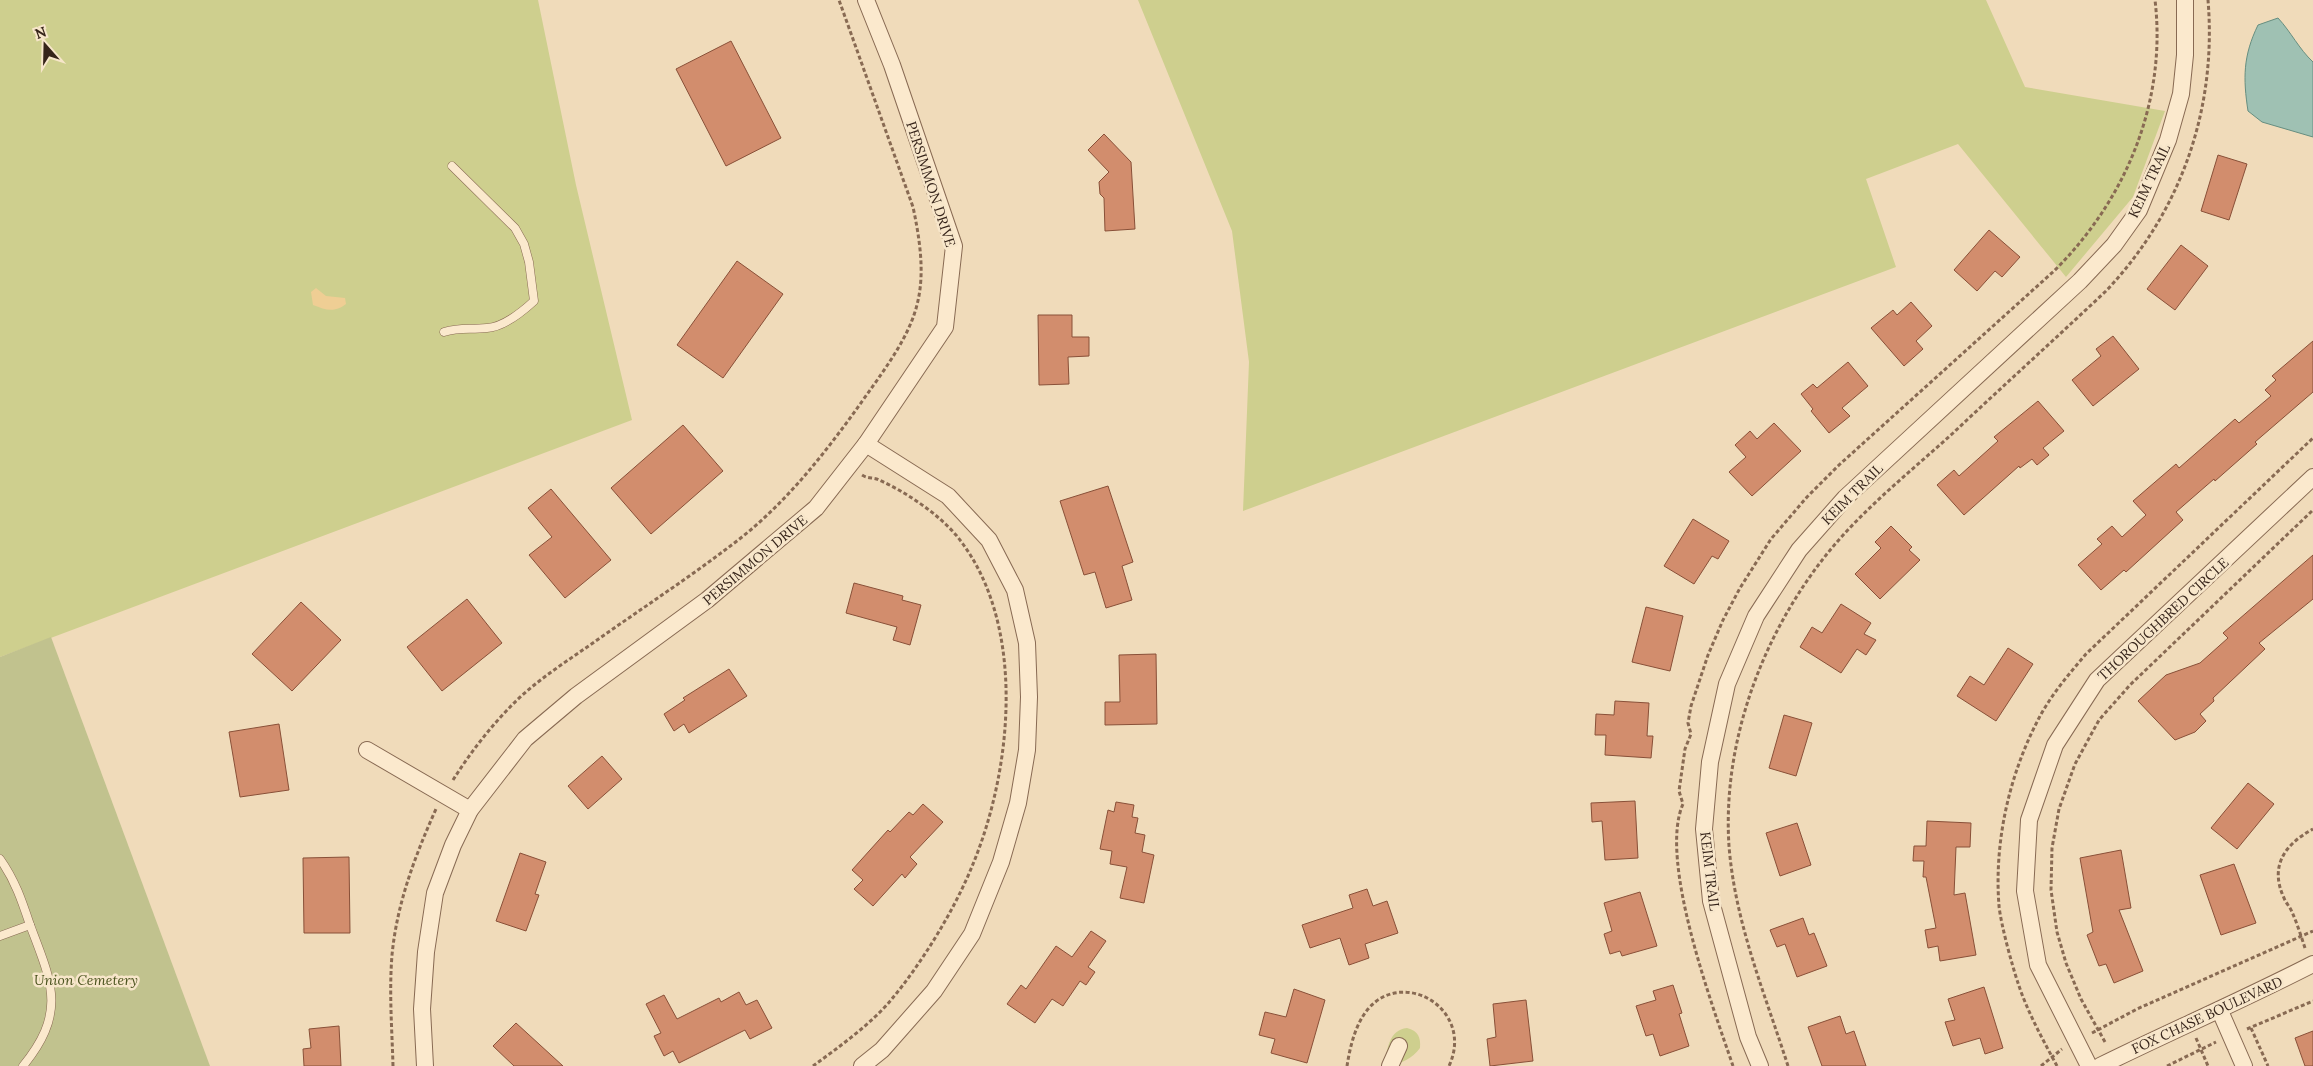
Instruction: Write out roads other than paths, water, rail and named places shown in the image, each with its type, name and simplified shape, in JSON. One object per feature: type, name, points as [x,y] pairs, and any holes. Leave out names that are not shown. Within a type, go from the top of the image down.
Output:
[{"type":"street","name":"PERSIMMON DRIVE","points":[[425,1066],[422,1009],[426,952],[435,893],[453,845],[470,810],[525,739],[576,696],[707,600],[816,508],[866,444],[945,327],[954,246],[892,65],[866,0]]},
{"type":"street","name":"KEIM TRAIL","points":[[1760,1066],[1748,1037],[1711,901],[1704,829],[1710,762],[1727,684],[1756,616],[1799,550],[1845,498],[2080,281],[2114,245],[2138,210],[2168,140],[2181,94],[2185,0]]},
{"type":"street","points":[[862,1066],[882,1050],[934,991],[972,934],[1001,862],[1018,804],[1027,750],[1029,697],[1027,643],[1015,590],[989,540],[948,496],[866,444]]},
{"type":"street","name":"THOROUGHBRED CIRCLE","points":[[2089,1066],[2038,965],[2025,892],[2029,820],[2055,745],[2097,680],[2313,477]]},
{"type":"street","points":[[367,750],[470,810]]},
{"type":"street","name":"FOX CHASE BOULEVARD","points":[[2100,1066],[2190,1022],[2220,1011],[2310,958]]},
{"type":"street","points":[[2220,1011],[2244,1066]]},
{"type":"street","points":[[1390,1066],[1399,1046]]},
{"type":"lane","points":[[444,332],[460,327],[489,328],[522,312],[534,302],[529,262],[524,244],[515,228],[452,166]]},
{"type":"lane","points":[[0,859],[17,887],[46,966],[53,1000],[41,1041],[23,1066]]},
{"type":"lane","points":[[0,936],[30,924]]},
{"type":"park label","name":"Union Cemetery","points":[[86,980]]}]
